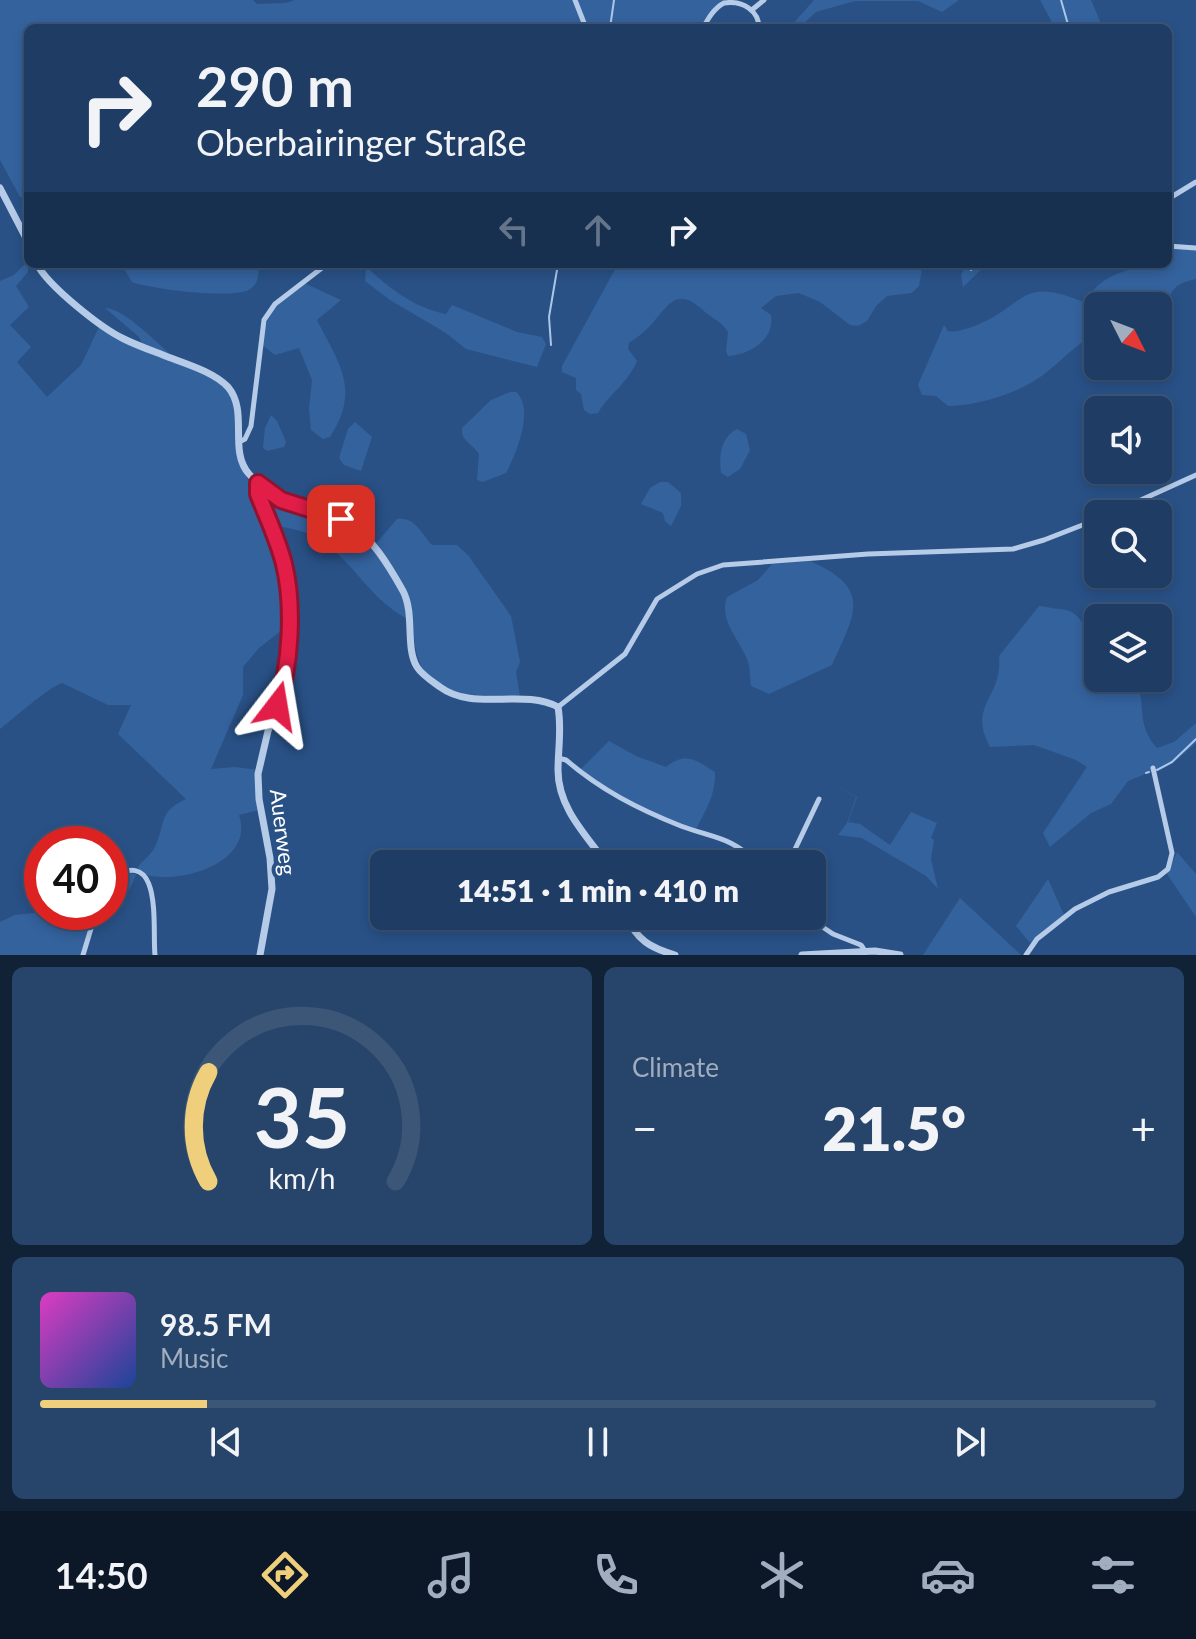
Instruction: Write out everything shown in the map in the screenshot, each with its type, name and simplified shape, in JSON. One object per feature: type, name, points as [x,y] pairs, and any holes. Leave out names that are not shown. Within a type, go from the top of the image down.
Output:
[{"type":"street","points":[[575,0],[584,24]]},
{"type":"street","points":[[706,24],[724,2],[737,0],[753,9],[758,24]]},
{"type":"street","points":[[753,9],[764,0]]},
{"type":"street","points":[[1172,197],[1196,182]]},
{"type":"street","points":[[0,188],[24,234]]},
{"type":"street","points":[[1172,246],[1196,248]]},
{"type":"street","name":"Auerweg","points":[[39,268],[59,291],[114,333],[211,375],[224,384],[235,400],[241,461],[258,483],[258,494],[284,564],[288,604],[286,678],[265,741],[258,774],[272,889],[260,955]]},
{"type":"street","points":[[239,442],[245,439],[251,426],[264,320],[275,304],[322,268]]},
{"type":"street","points":[[1141,500],[1196,475]]},
{"type":"street","points":[[258,483],[281,500],[348,523],[369,541],[407,600],[417,667],[440,687],[458,697],[536,700],[558,707]]},
{"type":"street","points":[[558,707],[625,654],[657,599],[710,569],[723,565],[868,554],[1013,549],[1084,524]]},
{"type":"street","points":[[558,707],[561,728],[559,787],[564,803],[597,850]]},
{"type":"street","points":[[558,758],[620,800],[681,826],[735,843],[743,850]]},
{"type":"street","points":[[1026,955],[1037,939],[1075,909],[1109,892],[1158,877],[1168,869],[1172,853],[1153,768]]},
{"type":"street","points":[[795,850],[819,799]]},
{"type":"street","points":[[128,871],[140,875],[151,886],[155,955]]},
{"type":"street","points":[[826,929],[861,945],[865,951]]},
{"type":"street","points":[[83,955],[91,930]]},
{"type":"street","points":[[635,930],[639,938],[651,946],[675,955]]},
{"type":"street","points":[[802,955],[865,951],[900,955]]},
{"type":"shaded area","points":[[0,0],[253,0],[257,4],[295,0],[726,0],[705,24],[24,24],[24,197],[20,197],[0,160]]},
{"type":"shaded area","points":[[814,0],[959,0],[942,12],[918,1],[855,1],[816,12],[803,24],[793,24]]},
{"type":"shaded area","points":[[1040,0],[1091,0],[1101,24],[1053,24]]},
{"type":"shaded area","points":[[1172,248],[1196,250],[1196,279],[1183,283],[1172,293],[1092,292],[1120,273],[1136,268],[1172,268]]},
{"type":"shaded area","points":[[24,265],[28,268],[16,286],[29,307],[10,325],[31,347],[17,362],[47,397],[81,365],[100,325],[210,377],[227,389],[234,406],[242,467],[269,526],[283,568],[286,627],[259,648],[243,667],[243,695],[211,769],[235,767],[258,770],[259,810],[239,815],[241,832],[235,847],[224,859],[191,874],[155,877],[140,873],[138,867],[155,847],[167,814],[186,799],[118,734],[131,705],[108,705],[62,683],[40,696],[0,729],[0,281],[14,275]]},
{"type":"shaded area","points":[[123,268],[259,268],[253,287],[228,294],[174,290],[132,282]]},
{"type":"shaded area","points":[[368,268],[393,289],[424,307],[446,314],[452,305],[517,332],[542,337],[546,344],[537,367],[466,349],[365,281]]},
{"type":"shaded area","points":[[616,268],[922,268],[919,286],[912,293],[887,296],[867,321],[858,326],[850,325],[820,302],[799,293],[776,296],[761,308],[771,315],[765,339],[752,349],[736,355],[728,356],[728,332],[720,323],[686,299],[674,301],[629,343],[628,349],[637,361],[598,413],[590,414],[584,410],[581,394],[576,390],[576,378],[562,372],[562,366]]},
{"type":"shaded area","points":[[964,268],[983,268],[963,287],[961,275]]},
{"type":"shaded area","points":[[304,283],[341,300],[317,320],[339,364],[345,390],[339,420],[330,437],[323,439],[311,430],[309,409],[312,380],[299,348],[275,355],[262,345],[270,316]]},
{"type":"shaded area","points":[[1034,293],[1063,295],[1084,303],[1084,341],[1043,375],[1022,388],[985,401],[948,406],[936,396],[922,395],[918,385],[944,325],[948,331],[972,327]]},
{"type":"shaded area","points":[[105,308],[132,321],[174,357],[143,345],[139,337]]},
{"type":"shaded area","points":[[516,392],[524,409],[522,432],[514,455],[506,473],[483,482],[477,480],[479,454],[465,439],[462,428],[491,400]]},
{"type":"shaded area","points":[[271,415],[286,442],[284,447],[267,451],[263,448],[265,428]]},
{"type":"shaded area","points":[[355,422],[372,437],[361,471],[344,465],[339,458],[348,429]]},
{"type":"shaded area","points":[[737,429],[746,434],[750,450],[740,469],[728,477],[721,473],[721,454],[727,437]]},
{"type":"shaded area","points":[[660,482],[668,482],[681,493],[681,506],[671,526],[665,521],[663,513],[641,504],[650,488]]},
{"type":"shaded area","points":[[262,491],[285,504],[350,526],[372,548],[397,519],[409,520],[432,545],[457,545],[468,555],[511,616],[520,662],[516,672],[520,697],[457,694],[434,681],[421,666],[415,646],[413,621],[386,604],[328,545],[309,534],[272,524]]},
{"type":"shaded area","points":[[810,561],[844,582],[851,593],[852,618],[832,665],[769,694],[751,686],[749,665],[728,624],[727,597],[758,580],[772,564]]},
{"type":"shaded area","points":[[1039,606],[1067,610],[1084,625],[1084,692],[1140,692],[1146,730],[1157,748],[1174,742],[1196,723],[1196,743],[1173,763],[1128,781],[1111,804],[1091,813],[1050,847],[1043,833],[1087,767],[1034,745],[990,747],[982,721],[996,682],[999,656]]},
{"type":"shaded area","points":[[609,741],[636,756],[666,767],[685,758],[715,772],[712,795],[696,829],[619,798],[580,770]]},
{"type":"shaded area","points":[[831,783],[857,797],[848,822],[860,824],[890,845],[911,812],[937,823],[931,838],[934,840],[931,859],[938,889],[926,876],[862,838],[838,835],[847,823],[856,797]]},
{"type":"shaded area","points":[[1177,852],[1196,874],[1196,917],[1167,874]]},
{"type":"shaded area","points":[[128,873],[136,874],[128,891]]},
{"type":"shaded area","points":[[1048,879],[1064,915],[1030,943],[1016,926]]},
{"type":"shaded area","points":[[960,898],[1021,955],[923,955]]},
{"type":"shaded area","points":[[24,914],[24,930],[88,930],[81,955],[0,955],[0,922]]},
{"type":"waterway","points":[[611,24],[614,0]]},
{"type":"waterway","points":[[1061,0],[1068,24]]},
{"type":"waterway","points":[[551,345],[549,317],[557,268]]},
{"type":"waterway","points":[[1157,770],[1172,762],[1196,739]]},
{"type":"route","points":[[277,706],[287,670],[288,586],[284,564],[257,484],[281,500],[341,519]]}]
